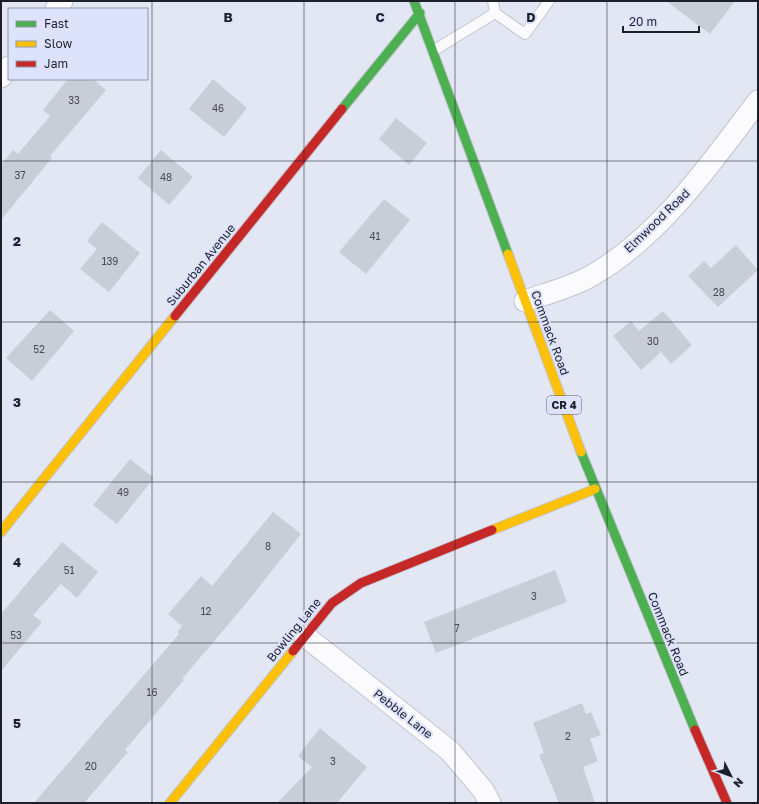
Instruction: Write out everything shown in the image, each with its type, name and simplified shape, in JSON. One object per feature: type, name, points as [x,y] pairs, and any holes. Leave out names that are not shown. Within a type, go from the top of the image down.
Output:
[{"type":"street","name":"Commack Road","points":[[414,1],[420,13],[595,490],[681,698],[727,803]]},
{"type":"street","name":"Suburban Avenue","points":[[1,532],[420,13]]},
{"type":"street","points":[[1,77],[8,68]]},
{"type":"street","name":"Elmwood Road","points":[[525,301],[590,277],[634,247],[694,186],[758,101]]},
{"type":"street","name":"Bowling Lane","points":[[170,803],[332,603],[361,583],[595,490]]},
{"type":"street","name":"Pebble Lane","points":[[305,636],[450,750],[483,790],[490,803]]},
{"type":"lane","points":[[493,1],[495,13],[525,34],[549,1]]},
{"type":"lane","points":[[433,51],[495,13]]},
{"type":"building","points":[[666,1],[735,1],[710,34]]},
{"type":"building","points":[[213,79],[247,108],[224,137],[189,109]]},
{"type":"building","points":[[67,80],[94,80],[106,90],[50,156],[52,158],[1,220],[1,165],[13,150],[18,154],[50,116],[43,110]]},
{"type":"building","points":[[396,118],[427,143],[409,165],[379,139]]},
{"type":"building","points":[[161,150],[193,177],[169,205],[138,178]]},
{"type":"building","points":[[384,199],[410,220],[366,274],[339,252]]},
{"type":"building","points":[[102,222],[140,253],[109,292],[80,269],[97,249],[87,241]]},
{"type":"building","points":[[736,245],[758,270],[718,307],[688,276],[704,261],[711,268]]},
{"type":"building","points":[[50,310],[74,331],[32,381],[6,358]]},
{"type":"building","points":[[663,311],[692,345],[671,364],[661,352],[641,370],[613,336],[631,321],[639,331]]},
{"type":"building","points":[[130,459],[154,478],[117,524],[93,505]]},
{"type":"building","points":[[273,512],[301,534],[243,607],[182,679],[184,680],[125,750],[128,752],[84,803],[34,803],[179,634],[177,632],[182,626],[168,614],[201,576],[212,586]]},
{"type":"building","points":[[62,542],[98,572],[77,598],[61,584],[33,615],[42,622],[1,671],[1,614]]},
{"type":"building","points":[[555,570],[567,602],[436,653],[424,622]]},
{"type":"building","points":[[582,703],[586,714],[591,712],[601,735],[590,739],[598,761],[583,767],[595,803],[559,803],[539,755],[544,753],[533,723]]},
{"type":"building","points":[[320,728],[367,767],[337,803],[277,803],[312,767],[298,756]]},
{"type":"traffic: fast","points":[[414,1],[508,254]]},
{"type":"traffic: fast","points":[[342,109],[420,13]]},
{"type":"traffic: fast","points":[[581,452],[695,730]]},
{"type":"traffic: slow","points":[[508,254],[581,452]]},
{"type":"traffic: slow","points":[[1,532],[175,316]]},
{"type":"traffic: slow","points":[[492,530],[595,489]]},
{"type":"traffic: slow","points":[[170,803],[293,651]]},
{"type":"traffic: jam","points":[[175,316],[342,109]]},
{"type":"traffic: jam","points":[[293,651],[332,603],[361,583],[492,530]]},
{"type":"traffic: jam","points":[[695,730],[727,803]]}]
